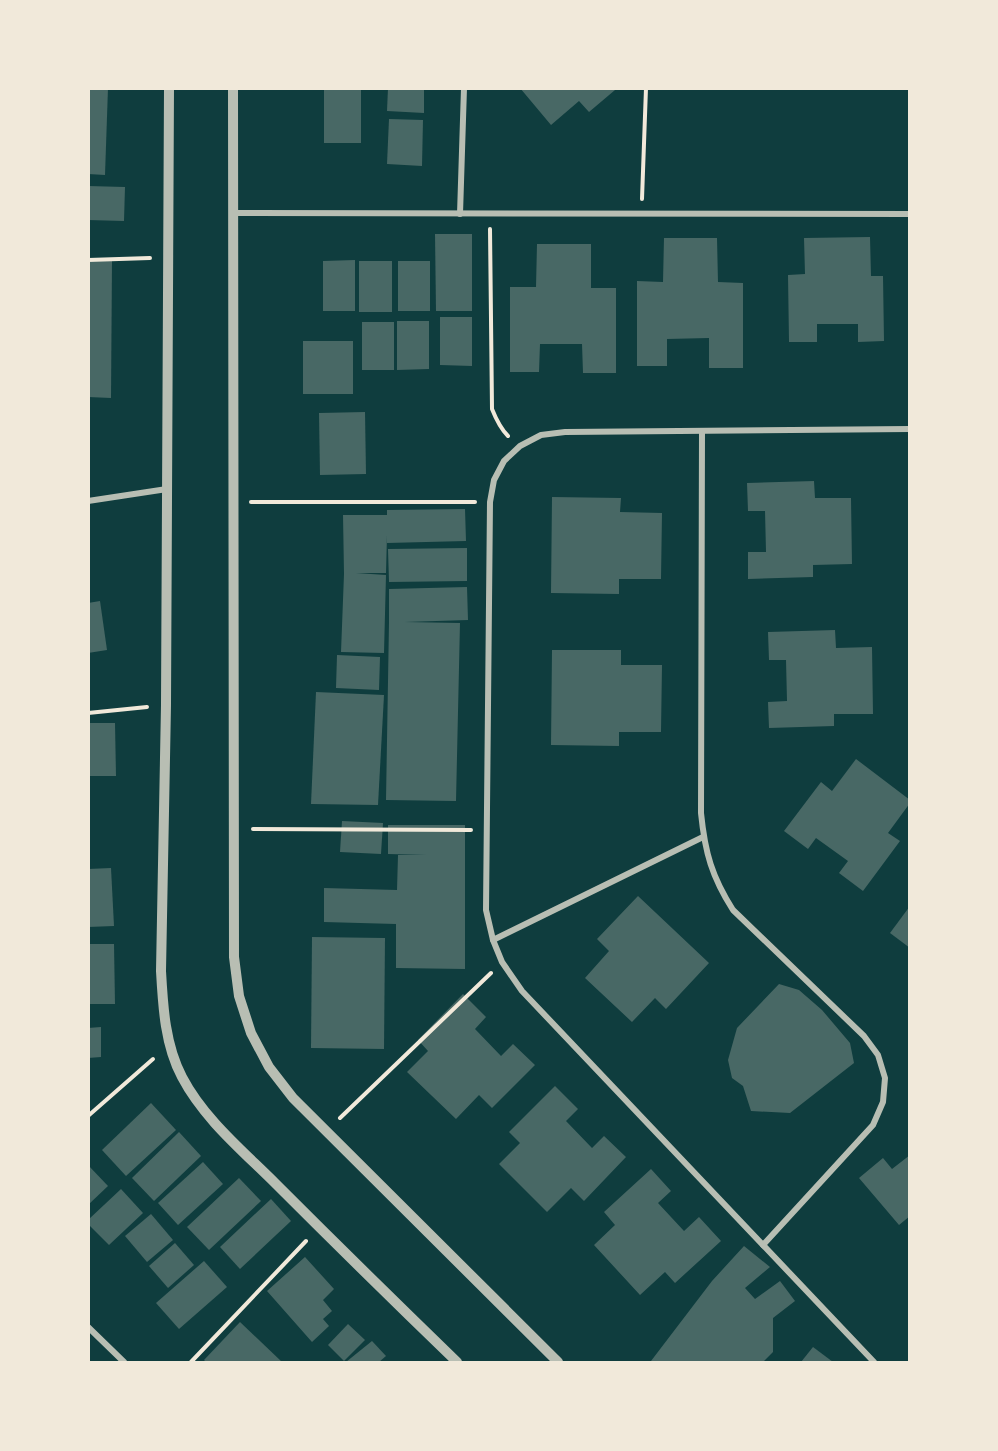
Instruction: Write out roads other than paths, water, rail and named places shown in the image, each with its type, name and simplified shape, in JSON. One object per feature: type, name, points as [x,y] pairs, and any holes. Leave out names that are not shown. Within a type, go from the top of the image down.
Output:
[{"type":"street","points":[[170,88],[166,705],[161,971],[163,1008],[170,1045],[182,1077],[201,1107],[457,1362]]},
{"type":"street","points":[[233,88],[233,829],[234,957],[239,996],[251,1033],[269,1067],[293,1098],[558,1362]]},
{"type":"street","points":[[460,214],[464,88]]},
{"type":"street","points":[[233,213],[909,214]]},
{"type":"street","points":[[874,1362],[522,991],[502,962],[492,939],[486,910],[490,502],[494,480],[504,461],[520,446],[541,435],[565,432],[909,429]]},
{"type":"street","points":[[702,431],[701,813],[707,856],[722,893],[733,910],[864,1036],[878,1055],[885,1078],[883,1102],[873,1125],[763,1245]]},
{"type":"street","points":[[88,501],[167,489]]},
{"type":"street","points":[[492,939],[703,837]]},
{"type":"street","points":[[88,1327],[124,1362]]}]
